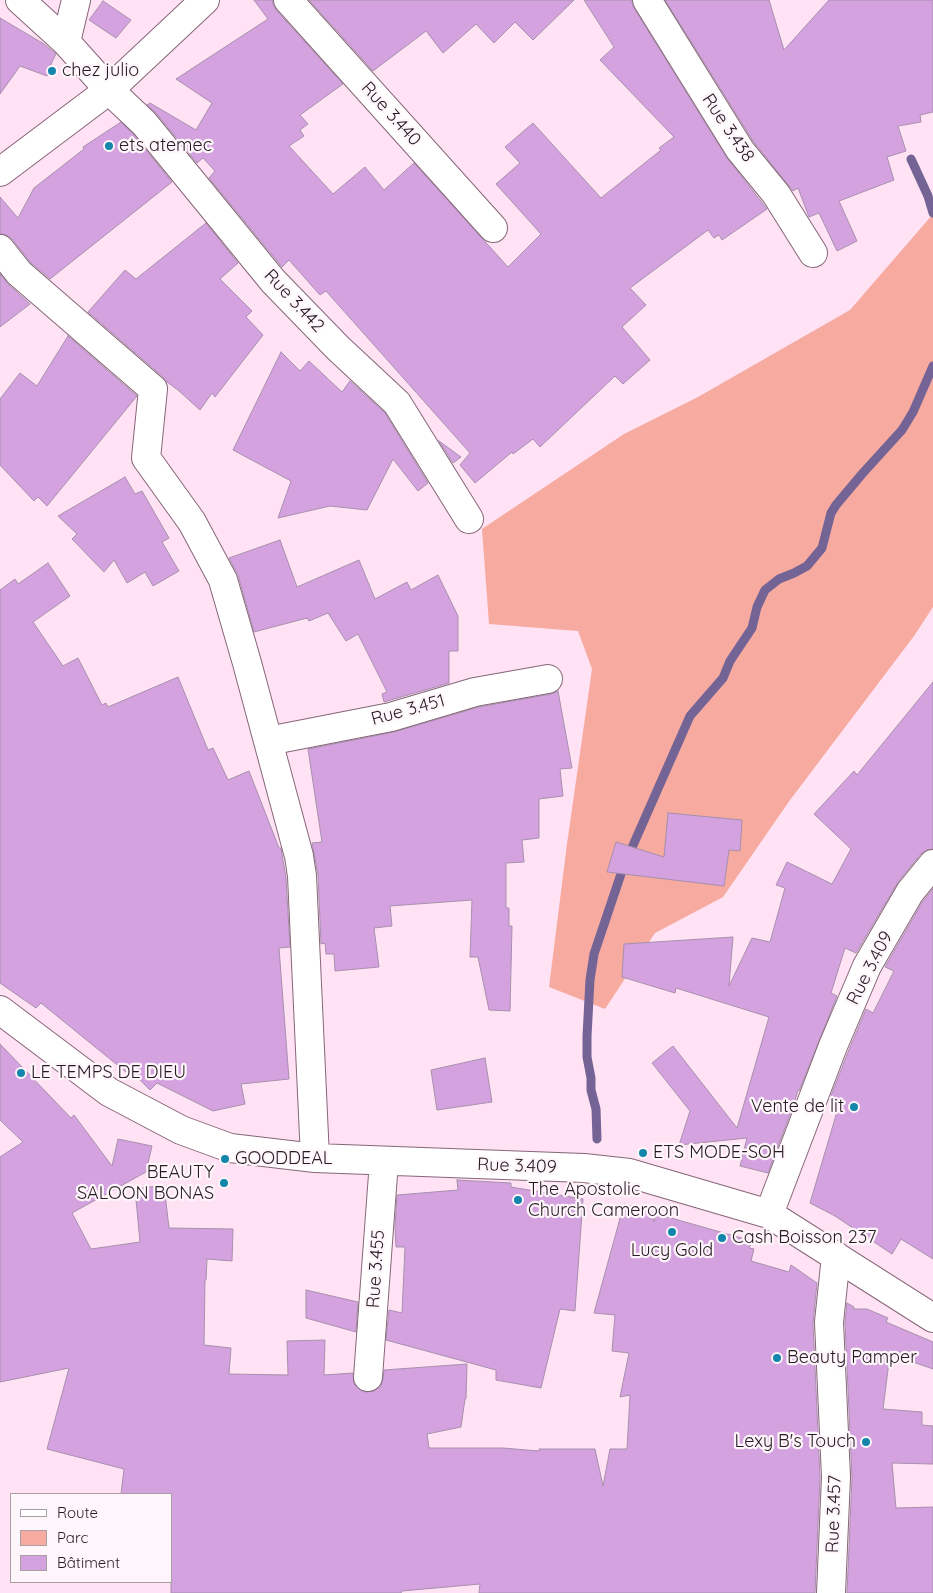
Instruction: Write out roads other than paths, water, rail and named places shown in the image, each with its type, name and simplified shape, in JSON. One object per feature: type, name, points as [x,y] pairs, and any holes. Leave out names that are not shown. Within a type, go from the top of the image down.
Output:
[{"type":"street","name":"Rue 3.442","points":[[20,0],[66,42],[109,90],[150,131],[273,281],[338,348],[397,403],[469,518]]},
{"type":"street","points":[[66,42],[76,0]]},
{"type":"street","points":[[0,172],[109,90],[205,0]]},
{"type":"street","name":"Rue 3.440","points":[[288,0],[493,228]]},
{"type":"street","name":"Rue 3.438","points":[[647,0],[740,150],[776,194],[813,253]]},
{"type":"street","points":[[0,249],[18,273],[153,389],[146,458],[192,522],[223,580],[299,856],[302,876],[315,1158]]},
{"type":"street","name":"Rue 3.451","points":[[268,741],[391,717],[475,692],[548,679]]},
{"type":"street","name":"Rue 3.409","points":[[0,1010],[108,1092],[181,1130],[230,1148],[315,1158],[584,1168],[629,1173],[769,1214],[833,1046],[867,966],[910,892],[933,864]]},
{"type":"street","name":"Rue 3.455","points":[[368,1377],[384,1161]]},
{"type":"street","points":[[769,1214],[933,1318]]},
{"type":"street","name":"Rue 3.457","points":[[831,1593],[836,1477],[829,1322],[836,1256]]},
{"type":"waterway","points":[[911,159],[928,196],[933,213]]},
{"type":"waterway","points":[[597,1139],[596,1109],[591,1090],[587,1057],[590,980],[594,954],[623,868],[690,716],[723,678],[730,661],[752,628],[757,607],[765,590],[779,579],[807,566],[822,548],[831,513],[862,474],[902,430],[913,412],[933,366]]},
{"type":"place","name":"chez julio","points":[[52,71]]},
{"type":"place","name":"ets atemec","points":[[109,146]]},
{"type":"place","name":"LE TEMPS DE DIEU","points":[[21,1073]]},
{"type":"place","name":"Vente de lit","points":[[854,1107]]},
{"type":"place","name":"ETS MODE-SOH","points":[[643,1153]]},
{"type":"place","name":"GOODDEAL","points":[[225,1159]]},
{"type":"place","name":"BEAUTY SALOON BONAS","points":[[224,1183]]},
{"type":"place","name":"The Apostolic Church Cameroon","points":[[518,1200]]},
{"type":"place","name":"Lucy Gold","points":[[672,1232]]},
{"type":"place","name":"Cash Boisson 237","points":[[722,1238]]},
{"type":"place","name":"Beauty Pamper","points":[[777,1358]]},
{"type":"place","name":"Lexy B's Touch","points":[[866,1442]]}]
